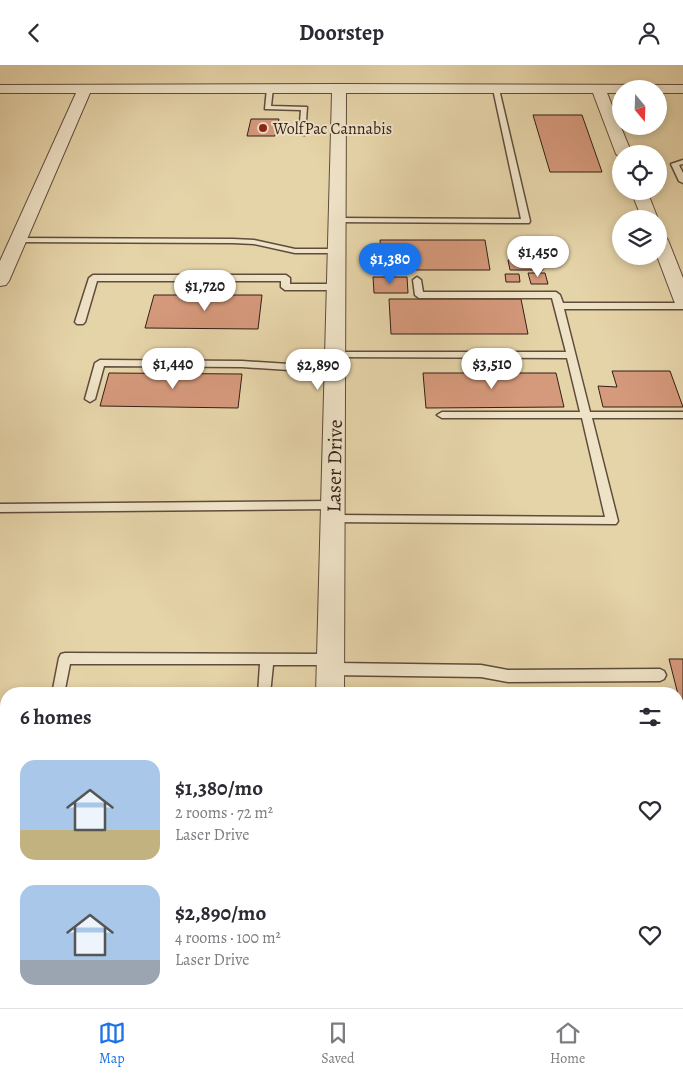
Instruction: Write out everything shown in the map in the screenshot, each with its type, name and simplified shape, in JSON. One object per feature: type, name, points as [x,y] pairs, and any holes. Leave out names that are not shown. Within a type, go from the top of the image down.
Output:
[{"type":"street","name":"Laser Drive","points":[[330,687],[339,88]]},
{"type":"street","points":[[0,89],[683,89]]},
{"type":"street","points":[[0,281],[85,89]]},
{"type":"street","points":[[598,89],[620,145]]},
{"type":"street","points":[[667,260],[683,301]]},
{"type":"lane","points":[[270,88],[267,108],[305,108],[303,134]]},
{"type":"lane","points":[[337,220],[526,221],[496,89]]},
{"type":"lane","points":[[683,162],[675,164],[683,181]]},
{"type":"lane","points":[[17,240],[233,241],[254,242],[295,251],[337,251]]},
{"type":"lane","points":[[80,322],[93,278],[286,278],[285,287],[337,287]]},
{"type":"lane","points":[[0,508],[333,512],[612,521],[556,295],[419,295],[417,280]]},
{"type":"lane","points":[[559,306],[683,306]]},
{"type":"lane","points":[[90,399],[100,363],[336,363],[571,355]]},
{"type":"lane","points":[[442,415],[683,415]]},
{"type":"lane","points":[[59,687],[65,658],[267,659],[331,665],[481,671],[508,676],[660,675]]},
{"type":"lane","points":[[265,687],[267,659]]},
{"type":"building","points":[[533,115],[582,115],[602,172],[550,172]]},
{"type":"building","name":"WolfPac Cannabis","points":[[251,119],[279,119],[275,136],[247,136]]},
{"type":"building","points":[[380,240],[485,240],[490,270],[382,270]]},
{"type":"building","points":[[508,260],[541,260],[543,270],[510,270]]},
{"type":"building","points":[[528,273],[545,273],[548,284],[531,284]]},
{"type":"building","points":[[505,274],[519,274],[520,282],[506,282]]},
{"type":"building","points":[[373,277],[407,277],[408,293],[374,293]]},
{"type":"building","points":[[154,295],[262,295],[258,329],[145,328]]},
{"type":"building","points":[[389,299],[521,299],[528,334],[391,334]]},
{"type":"building","points":[[612,371],[670,371],[683,407],[603,407],[598,386],[617,387]]},
{"type":"building","points":[[109,373],[242,374],[238,408],[100,406]]},
{"type":"building","points":[[423,373],[556,373],[564,407],[426,408]]},
{"type":"building","points":[[669,659],[683,659],[683,687],[676,687]]},
{"type":"place","name":"WolfPac Cannabis","points":[[263,128]]}]
